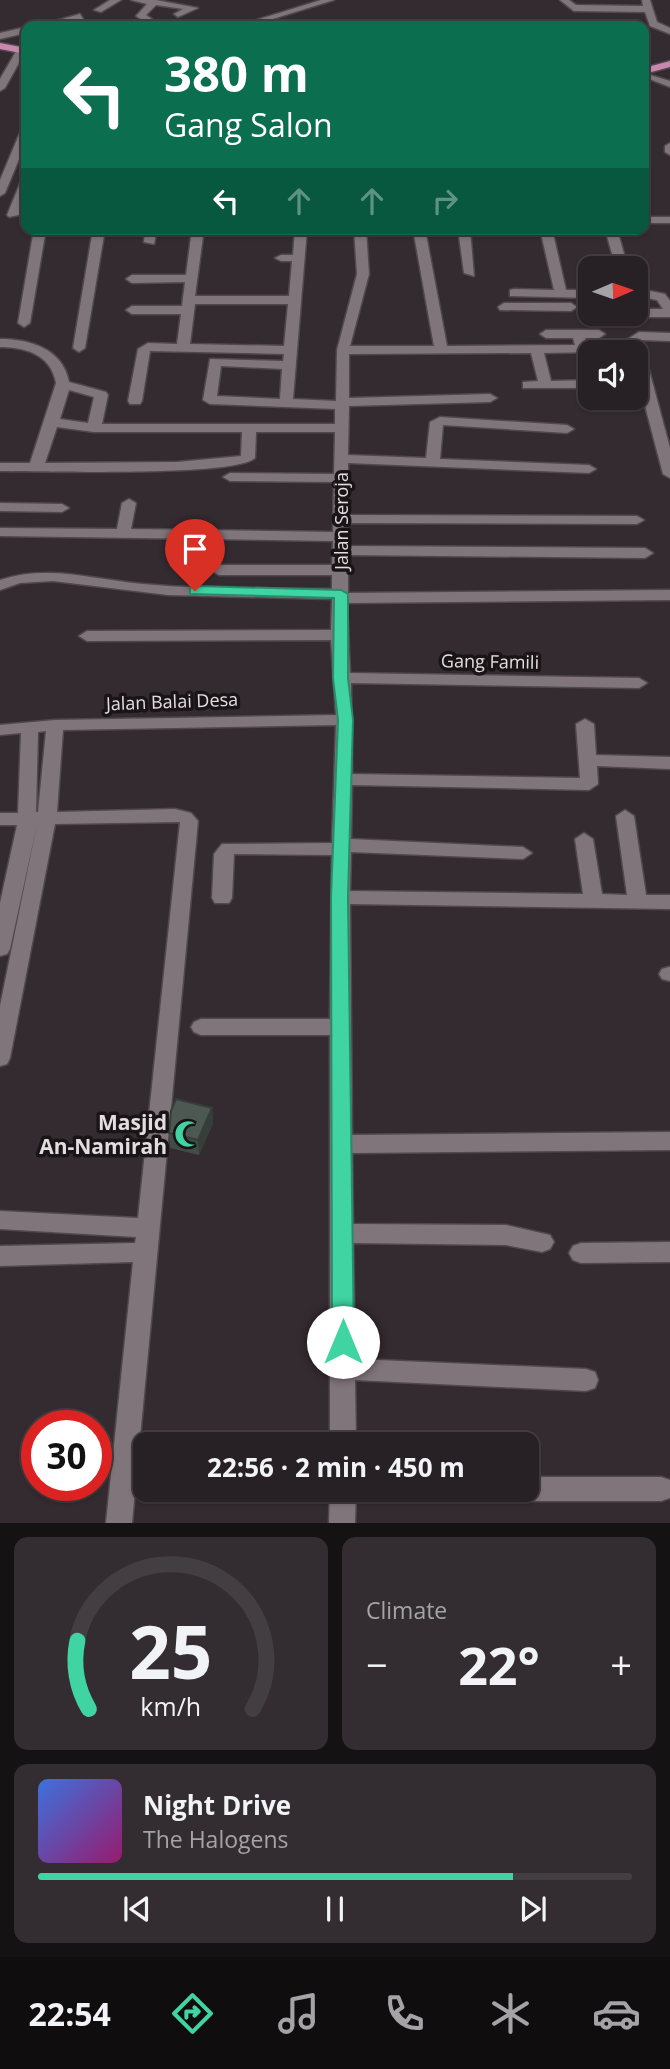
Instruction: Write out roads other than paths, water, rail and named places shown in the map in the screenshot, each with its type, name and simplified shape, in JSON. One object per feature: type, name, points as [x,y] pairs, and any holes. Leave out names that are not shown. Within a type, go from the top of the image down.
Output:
[{"type":"main road","points":[[0,38],[21,48]]},
{"type":"main road","points":[[0,46],[21,49]]},
{"type":"main road","points":[[649,74],[670,64]]},
{"type":"main road","points":[[649,74],[670,69]]},
{"type":"street","points":[[98,10],[117,0]]},
{"type":"street","points":[[135,0],[194,8],[178,14]]},
{"type":"street","points":[[306,0],[319,3]]},
{"type":"street","points":[[260,21],[330,0]]},
{"type":"street","points":[[564,0],[574,8],[647,5],[653,24],[670,30]]},
{"type":"street","points":[[149,21],[140,16],[154,2]]},
{"type":"street","points":[[63,21],[80,17]]},
{"type":"street","points":[[0,38],[21,32]]},
{"type":"street","points":[[0,88],[21,54]]},
{"type":"street","points":[[649,76],[670,84]]},
{"type":"street","points":[[0,193],[21,142]]},
{"type":"street","points":[[13,215],[21,194]]},
{"type":"street","points":[[0,215],[21,215]]},
{"type":"street","points":[[649,220],[669,221]]},
{"type":"street","points":[[24,323],[39,235]]},
{"type":"street","points":[[79,348],[98,235]]},
{"type":"street","points":[[150,243],[151,235]]},
{"type":"street","points":[[183,347],[186,305],[197,235]]},
{"type":"street","points":[[286,401],[301,235]]},
{"type":"street","name":"Jalan Seroja","points":[[343,1432],[340,897],[345,720],[339,635],[341,469],[343,350],[363,274],[360,235]]},
{"type":"street","points":[[420,235],[441,349]]},
{"type":"street","points":[[465,235],[470,273]]},
{"type":"street","points":[[547,235],[561,293]]},
{"type":"street","points":[[613,235],[619,256]]},
{"type":"street","points":[[281,258],[299,258]]},
{"type":"street","points":[[132,279],[190,278]]},
{"type":"street","points":[[514,293],[578,294]]},
{"type":"street","points":[[530,293],[533,307]]},
{"type":"street","points":[[648,295],[660,297],[670,311]]},
{"type":"street","points":[[132,310],[296,300]]},
{"type":"street","points":[[504,307],[570,307]]},
{"type":"street","points":[[648,312],[670,311]]},
{"type":"street","points":[[546,334],[599,334]]},
{"type":"street","points":[[343,350],[589,348],[578,334]]},
{"type":"street","points":[[670,337],[634,338],[670,474]]},
{"type":"street","points":[[0,342],[12,342],[39,350],[58,369],[63,384],[36,467]]},
{"type":"street","points":[[135,401],[145,348],[289,350]]},
{"type":"street","points":[[536,348],[545,385]]},
{"type":"street","points":[[288,365],[215,362],[210,400],[286,401],[290,405],[490,398]]},
{"type":"street","points":[[63,384],[101,395],[94,428]]},
{"type":"street","points":[[528,385],[578,384]]},
{"type":"street","points":[[652,410],[670,410]]},
{"type":"street","points":[[433,463],[437,422],[440,421],[567,429]]},
{"type":"street","points":[[50,422],[94,428],[342,428]]},
{"type":"street","points":[[0,467],[177,466],[241,461],[248,458],[249,429]]},
{"type":"street","points":[[230,477],[433,463],[589,469]]},
{"type":"street","points":[[123,534],[129,503]]},
{"type":"street","points":[[0,506],[62,508]]},
{"type":"street","points":[[341,535],[637,520]]},
{"type":"street","points":[[0,532],[341,535],[645,553]]},
{"type":"street","points":[[219,570],[341,570]]},
{"type":"street","points":[[0,585],[49,577],[142,589],[340,596],[670,595]]},
{"type":"street","points":[[87,636],[339,635]]},
{"type":"street","name":"Gang Famili","points":[[340,678],[639,683]]},
{"type":"street","name":"Jalan Balai Desa","points":[[0,730],[55,725],[345,720]]},
{"type":"street","points":[[343,779],[588,784],[591,781],[585,724]]},
{"type":"street","points":[[0,1058],[6,990],[47,818],[55,725]]},
{"type":"street","points":[[0,949],[27,819],[30,726]]},
{"type":"street","points":[[589,760],[670,763]]},
{"type":"street","points":[[0,819],[175,815],[185,817],[189,821],[119,1523]]},
{"type":"street","points":[[625,816],[638,902]]},
{"type":"street","points":[[584,839],[594,902]]},
{"type":"street","points":[[222,898],[223,854],[229,848],[341,847],[523,853]]},
{"type":"street","points":[[340,897],[670,902]]},
{"type":"street","points":[[201,1027],[340,1027]]},
{"type":"street","points":[[341,1144],[670,1141]]},
{"type":"street","points":[[0,1220],[148,1228]]},
{"type":"street","points":[[342,1233],[506,1236],[542,1242]]},
{"type":"street","points":[[0,1256],[146,1252]]},
{"type":"street","points":[[581,1253],[670,1252]]},
{"type":"street","points":[[343,1369],[586,1380]]},
{"type":"street","points":[[539,1489],[661,1489]]},
{"type":"street","points":[[342,1502],[342,1523]]},
{"type":"place","name":"Masjid An-Namirah","points":[[188,1134]]}]
